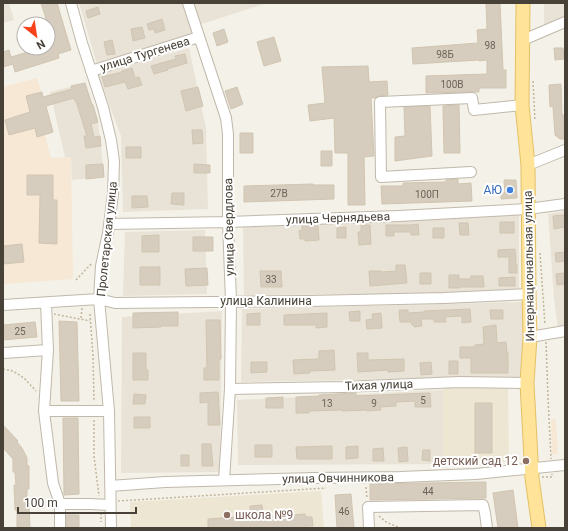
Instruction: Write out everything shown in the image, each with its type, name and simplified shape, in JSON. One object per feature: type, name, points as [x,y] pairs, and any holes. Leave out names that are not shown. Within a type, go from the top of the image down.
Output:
[{"type":"main road","name":"Интернациональная улица","points":[[523,3],[522,105],[528,165],[530,337],[527,383],[532,473],[539,528]]},
{"type":"street","name":"Пролетарская улица","points":[[71,3],[82,43],[103,107],[110,133],[114,161],[110,224],[101,266],[99,299],[109,411],[109,504],[111,528]]},
{"type":"street","name":"улица Свердлова","points":[[188,3],[228,126],[228,222],[231,301],[230,389],[224,480]]},
{"type":"street","points":[[522,40],[565,22]]},
{"type":"street","name":"улица Тургенева","points":[[91,71],[199,38]]},
{"type":"street","points":[[471,172],[381,177],[380,102],[472,98],[474,110],[522,105]]},
{"type":"street","points":[[528,165],[565,150]]},
{"type":"street","name":"улица Чернядьева","points":[[110,224],[228,222],[407,215],[528,209],[565,204]]},
{"type":"street","name":"улица Калинина","points":[[3,305],[46,307],[99,299],[115,303],[309,301],[444,298],[529,294]]},
{"type":"street","points":[[46,307],[48,350],[44,411],[52,483],[60,504],[60,528]]},
{"type":"street","points":[[530,337],[565,332]]},
{"type":"street","points":[[3,353],[48,350]]},
{"type":"street","name":"Тихая улица","points":[[230,389],[343,387],[458,382],[527,383]]},
{"type":"street","points":[[44,411],[109,411]]},
{"type":"street","name":"улица Овчинникова","points":[[110,486],[224,480],[532,473],[552,466],[565,464]]},
{"type":"street","points":[[60,504],[109,504]]},
{"type":"street","points":[[369,528],[368,507],[482,505],[487,528]]},
{"type":"path","points":[[533,80],[535,124]]},
{"type":"path","points":[[76,280],[105,248]]},
{"type":"path","points":[[532,473],[552,477],[546,334],[540,251]]},
{"type":"path","points":[[46,307],[90,321]]},
{"type":"path","points":[[90,314],[94,410],[94,456],[109,504],[101,522]]},
{"type":"path","points":[[3,369],[13,371],[24,378],[45,400]]},
{"type":"path","points":[[109,504],[329,487]]},
{"type":"shaded area","points":[[3,3],[9,3],[14,20],[3,23]]},
{"type":"shaded area","points":[[79,3],[183,3],[194,34],[97,64]]},
{"type":"shaded area","points":[[192,3],[267,3],[199,25]]},
{"type":"shaded area","points":[[544,3],[565,3],[565,18],[544,26]]},
{"type":"shaded area","points":[[189,48],[206,128],[208,209],[123,212],[121,136],[98,75]]},
{"type":"shaded area","points":[[37,78],[53,132],[45,135],[51,158],[71,157],[73,279],[3,284],[3,87]]},
{"type":"shaded area","points":[[85,83],[98,122],[104,177],[72,180],[71,157],[65,157],[50,92]]},
{"type":"shaded area","points":[[565,211],[565,327],[558,328],[554,298],[548,214]]},
{"type":"shaded area","points":[[519,214],[519,293],[244,295],[243,225]]},
{"type":"shaded area","points":[[205,230],[207,294],[123,296],[125,232]]},
{"type":"shaded area","points":[[524,302],[524,377],[241,382],[242,309]]},
{"type":"shaded area","points":[[222,311],[220,472],[121,473],[122,317]]},
{"type":"shaded area","points":[[445,386],[508,387],[509,462],[443,464],[443,390]]},
{"type":"shaded area","points":[[443,390],[443,464],[238,465],[237,400]]},
{"type":"shaded area","points":[[551,419],[556,419],[558,454],[552,454]]},
{"type":"shaded area","name":"школа №9","points":[[321,491],[324,528],[131,528],[130,502]]},
{"type":"building","points":[[41,3],[57,3],[71,50],[58,54],[59,58],[15,72],[13,64],[3,67],[3,52],[9,50],[11,57],[16,56],[56,56],[56,16],[45,16]]},
{"type":"building","points":[[486,3],[500,3],[503,70],[506,70],[506,88],[479,88],[479,92],[426,93],[426,76],[487,74],[487,60],[413,64],[412,48],[478,43],[477,30],[487,29]]},
{"type":"building","points":[[98,7],[100,14],[88,18],[86,11]]},
{"type":"building","points":[[162,19],[165,30],[155,33],[154,29],[149,30],[147,24]]},
{"type":"building","points":[[142,27],[145,38],[133,41],[131,29]]},
{"type":"building","points":[[224,29],[228,42],[217,46],[213,33]]},
{"type":"building","points":[[274,37],[281,61],[264,66],[257,42]]},
{"type":"building","points":[[112,40],[115,54],[107,55],[104,42]]},
{"type":"building","points":[[554,48],[563,48],[564,59],[555,60]]},
{"type":"building","points":[[185,54],[187,63],[154,74],[151,66],[176,59],[175,56]]},
{"type":"building","points":[[368,66],[369,82],[387,81],[388,95],[371,98],[374,156],[364,157],[365,205],[348,205],[348,153],[335,153],[334,118],[310,121],[308,105],[325,103],[322,67]]},
{"type":"building","points":[[132,68],[135,78],[139,77],[142,85],[128,89],[125,82],[105,87],[102,77]]},
{"type":"building","points":[[85,83],[98,122],[91,124],[94,137],[100,136],[101,146],[86,148],[84,136],[87,136],[74,98],[46,106],[53,132],[37,137],[35,128],[9,135],[5,120],[30,112],[26,96],[42,92],[43,97],[72,89],[71,86]]},
{"type":"building","points":[[561,84],[562,115],[565,115],[565,139],[560,139],[555,135],[553,106],[550,107],[549,85]]},
{"type":"building","points":[[198,87],[203,106],[186,111],[181,91]]},
{"type":"building","points":[[237,87],[243,104],[231,109],[225,91]]},
{"type":"building","points":[[459,105],[460,153],[444,153],[443,106]]},
{"type":"building","points":[[430,106],[432,156],[395,161],[395,137],[405,136],[404,107]]},
{"type":"building","points":[[192,130],[202,130],[203,143],[193,144]]},
{"type":"building","points":[[240,133],[253,133],[253,153],[240,153]]},
{"type":"building","points":[[126,147],[141,147],[141,158],[126,158]]},
{"type":"building","points":[[321,151],[332,151],[332,166],[321,166]]},
{"type":"building","points":[[103,164],[104,177],[86,179],[86,165]]},
{"type":"building","points":[[194,164],[210,165],[210,173],[194,173]]},
{"type":"building","points":[[27,175],[53,175],[53,200],[57,200],[57,244],[39,243],[40,195],[27,195]]},
{"type":"building","points":[[458,179],[458,184],[471,183],[472,201],[382,204],[381,186],[403,186],[403,183],[446,182],[446,180]]},
{"type":"building","points":[[504,180],[516,180],[517,198],[501,199],[501,193],[505,193]]},
{"type":"building","points":[[313,184],[334,185],[334,199],[244,202],[244,186]]},
{"type":"building","points":[[172,193],[184,193],[184,205],[171,204]]},
{"type":"building","points":[[132,196],[147,196],[148,207],[132,208]]},
{"type":"building","points":[[565,215],[565,227],[554,229],[553,216]]},
{"type":"building","points":[[500,222],[514,222],[514,233],[500,233]]},
{"type":"building","points":[[459,223],[468,223],[469,235],[460,235]]},
{"type":"building","points":[[418,224],[419,235],[411,235],[411,232],[394,232],[394,236],[386,236],[386,225]]},
{"type":"building","points":[[361,225],[370,225],[371,244],[359,245],[358,232],[361,232]]},
{"type":"building","points":[[302,226],[318,226],[319,240],[305,241],[305,239],[300,239],[299,231],[302,230]]},
{"type":"building","points":[[346,227],[346,238],[337,238],[337,228]]},
{"type":"building","points":[[433,228],[444,228],[444,238],[433,238]]},
{"type":"building","points":[[159,235],[159,252],[142,252],[142,236]]},
{"type":"building","points":[[193,237],[213,237],[213,251],[193,251]]},
{"type":"building","points":[[22,244],[24,262],[3,264],[3,246]]},
{"type":"building","points":[[515,249],[517,273],[509,273],[509,257],[498,257],[498,250]]},
{"type":"building","points":[[565,252],[565,261],[556,262],[555,253]]},
{"type":"building","points":[[396,265],[405,265],[407,283],[370,286],[369,271],[396,271]]},
{"type":"building","points":[[140,267],[160,267],[160,285],[140,285]]},
{"type":"building","points":[[207,268],[208,285],[186,286],[185,269]]},
{"type":"building","points":[[260,271],[281,271],[282,287],[261,287]]},
{"type":"building","points":[[420,273],[431,273],[431,284],[420,284]]},
{"type":"building","points":[[565,273],[565,284],[557,285],[556,274]]},
{"type":"building","points":[[449,275],[459,275],[459,279],[471,279],[471,276],[483,276],[484,287],[449,288]]},
{"type":"building","points":[[515,277],[515,286],[499,286],[499,278]]},
{"type":"building","points":[[470,309],[471,322],[462,323],[462,316],[445,317],[446,322],[434,322],[434,319],[421,319],[422,326],[414,327],[411,322],[400,322],[399,310],[408,310],[408,313]]},
{"type":"building","points":[[490,310],[503,310],[503,319],[491,319]]},
{"type":"building","points":[[360,311],[360,321],[350,321],[349,312]]},
{"type":"building","points":[[178,312],[178,326],[133,328],[133,313]]},
{"type":"building","points":[[260,313],[260,325],[247,325],[247,314]]},
{"type":"building","points":[[327,313],[327,327],[316,328],[316,325],[284,325],[284,315]]},
{"type":"building","points":[[381,313],[382,328],[367,329],[366,320],[373,319],[372,314]]},
{"type":"building","points":[[206,320],[220,320],[221,359],[219,359],[219,380],[204,380],[204,368],[207,368]]},
{"type":"building","points":[[59,321],[77,322],[79,401],[61,401]]},
{"type":"building","points":[[35,322],[37,337],[3,340],[3,325]]},
{"type":"building","points":[[496,325],[497,343],[506,342],[508,353],[508,373],[471,373],[471,358],[460,358],[460,347],[475,347],[475,345],[484,344],[483,327]]},
{"type":"building","points":[[334,350],[335,370],[310,371],[310,373],[294,374],[293,360],[319,359],[319,351]]},
{"type":"building","points":[[133,353],[146,353],[146,370],[148,370],[148,380],[133,380]]},
{"type":"building","points":[[357,353],[368,353],[368,360],[404,359],[404,371],[388,372],[388,370],[358,372]]},
{"type":"building","points":[[449,361],[458,361],[458,374],[449,374]]},
{"type":"building","points":[[251,362],[267,362],[267,372],[251,373]]},
{"type":"building","points":[[431,362],[432,374],[421,375],[420,363]]},
{"type":"building","points":[[218,392],[220,425],[208,425],[208,402],[200,403],[200,393]]},
{"type":"building","points":[[356,393],[356,396],[430,393],[431,407],[415,407],[415,401],[396,402],[396,406],[380,407],[381,410],[309,411],[309,413],[296,413],[296,397]]},
{"type":"building","points":[[134,394],[146,395],[145,404],[133,404]]},
{"type":"building","points":[[283,397],[283,408],[266,408],[266,398]]},
{"type":"building","points":[[475,403],[492,403],[492,453],[475,453]]},
{"type":"building","points":[[134,417],[150,417],[150,428],[134,428]]},
{"type":"building","points":[[63,418],[78,418],[79,494],[64,495]]},
{"type":"building","points":[[3,425],[18,441],[17,442],[27,458],[27,465],[29,466],[29,489],[27,489],[27,504],[29,504],[30,528],[17,528],[17,510],[15,510],[14,485],[16,485],[15,472],[13,472],[13,459],[3,448]]},
{"type":"building","points":[[202,444],[211,444],[213,466],[202,466]]},
{"type":"building","points":[[255,445],[272,445],[272,457],[255,457]]},
{"type":"building","points":[[332,446],[332,459],[297,459],[296,447]]},
{"type":"building","points":[[358,446],[358,458],[346,459],[346,447]]},
{"type":"building","points":[[407,447],[408,461],[399,462],[398,448]]},
{"type":"building","points":[[383,448],[384,461],[373,461],[373,449]]},
{"type":"building","points":[[423,450],[430,450],[430,461],[422,460]]},
{"type":"building","points":[[181,455],[189,455],[189,466],[181,466]]},
{"type":"building","points":[[486,482],[486,498],[370,500],[370,484]]},
{"type":"building","points":[[513,490],[518,528],[498,528],[493,493]]},
{"type":"building","points":[[351,494],[354,528],[337,528],[335,495]]},
{"type":"building","name":"школа №9","points":[[262,505],[263,517],[305,514],[306,517],[312,517],[313,526],[306,526],[307,528],[208,528],[208,519],[250,516],[250,506]]},
{"type":"building","points":[[66,515],[79,515],[79,528],[66,528]]},
{"type":"place","name":"АЮ","points":[[510,190]]},
{"type":"place","name":"детский сад 12","points":[[526,461]]},
{"type":"place","name":"школа №9","points":[[227,515]]}]
